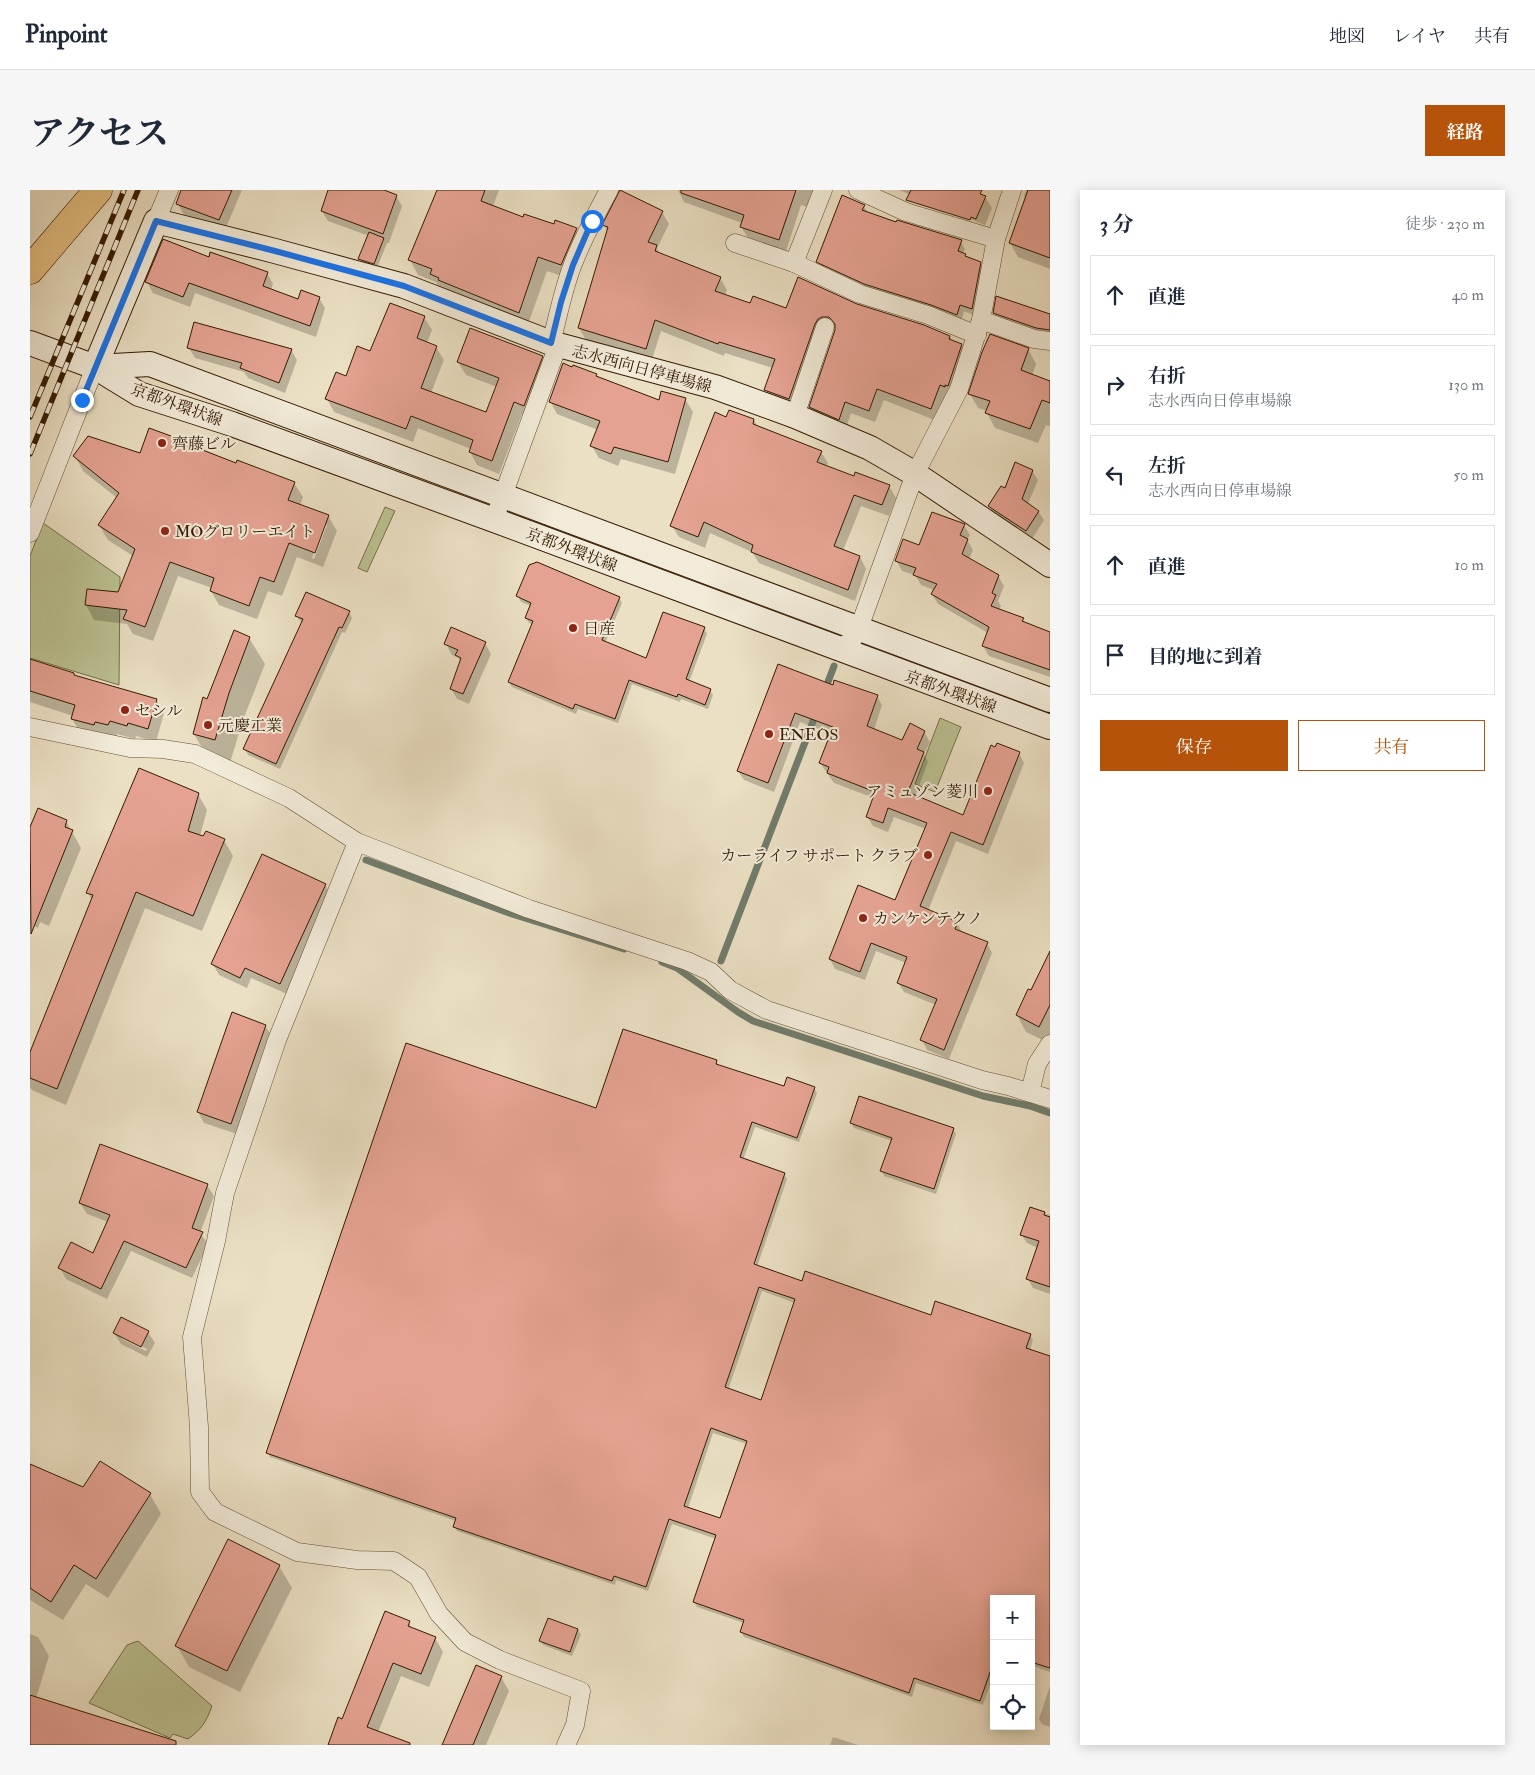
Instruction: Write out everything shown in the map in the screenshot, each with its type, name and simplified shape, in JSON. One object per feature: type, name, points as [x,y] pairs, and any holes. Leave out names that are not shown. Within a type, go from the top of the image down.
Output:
[{"type":"highway","points":[[30,270],[98,190]]},
{"type":"street","points":[[30,532],[95,367],[169,190]]},
{"type":"street","points":[[494,520],[504,496],[555,344],[561,302],[573,265],[592,221],[609,190]]},
{"type":"street","points":[[794,263],[823,190]]},
{"type":"street","points":[[858,190],[906,212],[996,239]]},
{"type":"street","points":[[838,649],[854,639],[915,474],[959,389],[979,328],[996,239],[1012,190]]},
{"type":"street","name":"志水西向日停車場線","points":[[156,221],[404,286],[555,344],[714,387],[795,416],[870,448],[915,474],[1050,565]]},
{"type":"street","points":[[735,243],[794,263],[860,294],[928,315],[979,328],[1050,341]]},
{"type":"street","points":[[795,416],[824,327]]},
{"type":"street","name":"京都外環状線","points":[[30,343],[95,367],[139,394],[241,428],[494,520],[1050,727]]},
{"type":"street","name":"京都外環状線","points":[[95,367],[150,364],[1050,700]]},
{"type":"street","points":[[30,727],[130,748],[162,749],[196,754],[289,798],[357,842],[529,909],[686,961],[711,972],[730,990],[767,1010],[982,1080],[1050,1099]]},
{"type":"street","points":[[357,842],[277,1040],[225,1193],[216,1241],[192,1337],[199,1427],[200,1492],[215,1512],[297,1552],[357,1560],[394,1561],[418,1576],[439,1614],[465,1642],[500,1660],[581,1691],[575,1725],[566,1745]]},
{"type":"street","points":[[1030,1092],[1038,1064],[1050,1044]]},
{"type":"green space","points":[[385,507],[395,511],[367,572],[358,568]]},
{"type":"green space","points":[[43,523],[120,577],[119,685],[30,658],[30,556]]},
{"type":"green space","points":[[940,718],[961,727],[935,792],[915,784]]},
{"type":"green space","points":[[138,1641],[212,1706],[203,1725],[188,1739],[173,1734],[170,1738],[89,1703],[127,1645]]},
{"type":"building","points":[[181,190],[232,190],[219,220],[176,204]]},
{"type":"building","points":[[328,190],[384,190],[397,195],[383,234],[321,211]]},
{"type":"building","points":[[437,190],[485,190],[481,201],[523,217],[524,214],[554,224],[555,220],[577,228],[561,265],[538,257],[519,313],[438,280],[439,278],[430,274],[432,269],[408,260]]},
{"type":"building","points":[[620,190],[663,211],[648,242],[657,245],[655,251],[721,277],[715,291],[750,303],[753,296],[786,308],[798,277],[857,304],[924,325],[950,336],[949,339],[962,344],[948,386],[940,385],[931,409],[877,389],[869,411],[845,402],[839,420],[809,407],[835,330],[835,324],[829,317],[818,319],[815,324],[789,399],[764,390],[775,359],[719,342],[718,344],[655,320],[646,349],[578,328],[608,227],[602,225]]},
{"type":"building","points":[[681,190],[796,190],[779,240],[740,227],[744,215],[681,193]]},
{"type":"building","points":[[911,190],[982,190],[980,194],[986,196],[976,219],[971,217],[970,220],[906,200]]},
{"type":"building","points":[[1028,190],[1050,190],[1050,258],[1009,243]]},
{"type":"building","points":[[842,195],[865,205],[862,210],[896,222],[897,220],[962,240],[958,251],[981,262],[972,309],[960,305],[957,315],[864,284],[816,262]]},
{"type":"building","points":[[369,232],[384,238],[374,264],[358,259]]},
{"type":"building","points":[[163,239],[209,257],[210,252],[268,272],[263,286],[298,299],[301,290],[320,297],[310,326],[189,283],[183,297],[145,282]]},
{"type":"building","points":[[996,296],[1050,314],[1050,330],[1036,328],[993,313]]},
{"type":"building","points":[[390,303],[425,316],[417,338],[437,346],[421,388],[486,412],[499,378],[457,362],[470,328],[543,356],[524,406],[514,402],[492,461],[469,452],[473,440],[411,416],[406,429],[325,399],[336,372],[346,376],[357,346],[370,351]]},
{"type":"building","points":[[194,322],[292,349],[279,383],[240,368],[242,363],[187,348]]},
{"type":"building","points":[[990,334],[1029,348],[1021,370],[1050,381],[1050,403],[1042,400],[1030,429],[985,413],[990,401],[968,394]]},
{"type":"building","points":[[563,363],[597,374],[596,376],[659,400],[661,391],[686,398],[668,462],[614,447],[611,454],[590,446],[600,421],[549,402]]},
{"type":"building","points":[[729,410],[754,419],[753,424],[822,451],[817,462],[854,476],[855,472],[890,485],[882,505],[854,495],[834,546],[860,556],[848,590],[751,552],[753,545],[704,522],[698,537],[670,526],[715,412],[726,417]]},
{"type":"building","points":[[149,428],[201,447],[200,449],[236,463],[237,460],[295,482],[288,500],[329,515],[315,553],[289,543],[274,582],[260,577],[249,606],[210,591],[214,578],[170,562],[145,627],[123,619],[127,610],[85,605],[87,589],[118,592],[135,549],[98,525],[119,493],[73,456],[88,436],[140,453]]},
{"type":"building","points":[[1015,462],[1033,470],[1022,499],[1039,511],[1026,531],[988,506],[1001,486],[1005,488]]},
{"type":"building","points":[[932,512],[965,524],[960,535],[968,539],[962,554],[999,575],[992,593],[996,595],[991,606],[1024,618],[1022,621],[1050,632],[1050,670],[982,646],[989,627],[931,594],[937,584],[913,575],[916,568],[895,561],[903,539],[919,545]]},
{"type":"building","points":[[537,562],[620,597],[602,640],[646,658],[663,612],[705,627],[686,679],[711,689],[705,705],[678,694],[677,697],[629,680],[615,719],[575,704],[573,709],[508,682],[533,621],[525,618],[531,603],[516,596],[529,565]]},
{"type":"building","points":[[306,592],[350,611],[342,628],[339,627],[276,764],[243,749],[303,619],[295,616]]},
{"type":"building","points":[[451,627],[486,642],[463,694],[450,689],[461,658],[455,655],[458,650],[444,644]]},
{"type":"building","points":[[234,630],[250,637],[229,693],[215,740],[193,734],[203,697],[207,699]]},
{"type":"building","points":[[30,659],[74,673],[74,675],[157,699],[148,729],[128,723],[127,726],[110,721],[108,725],[95,722],[94,725],[71,719],[75,705],[30,691]]},
{"type":"building","points":[[778,664],[833,685],[834,680],[878,695],[867,726],[902,740],[910,723],[925,731],[917,749],[924,752],[908,792],[963,815],[991,745],[995,747],[997,743],[1020,752],[983,845],[951,832],[920,906],[958,922],[955,929],[988,942],[944,1050],[920,1040],[937,999],[897,983],[907,957],[871,943],[860,972],[829,959],[858,885],[895,900],[927,823],[888,808],[883,823],[866,817],[875,792],[827,773],[829,767],[819,763],[833,727],[795,713],[768,783],[737,771]]},
{"type":"building","points":[[139,768],[199,793],[188,831],[203,836],[206,831],[225,839],[193,916],[136,892],[57,1089],[30,1078],[30,1052],[93,895],[86,893]]},
{"type":"building","points":[[38,808],[67,820],[65,827],[73,830],[31,934],[30,827]]},
{"type":"building","points":[[262,854],[326,884],[280,984],[245,968],[240,978],[211,964]]},
{"type":"building","points":[[1050,951],[1050,1005],[1039,1027],[1016,1015],[1028,989],[1031,990]]},
{"type":"building","points":[[232,1012],[266,1025],[231,1124],[197,1112]]},
{"type":"building","points":[[623,1029],[717,1060],[716,1064],[784,1086],[787,1077],[815,1087],[797,1138],[752,1122],[740,1157],[785,1173],[754,1264],[802,1281],[805,1271],[931,1315],[935,1301],[1031,1334],[1026,1348],[1050,1356],[1050,1668],[1035,1663],[1035,1595],[990,1595],[990,1672],[980,1701],[914,1678],[909,1693],[740,1632],[744,1620],[693,1602],[716,1535],[669,1519],[646,1587],[614,1576],[612,1581],[453,1527],[456,1518],[266,1453],[406,1043],[596,1108]],"holes":[[[759,1287],[795,1299],[761,1400],[725,1387]],[[711,1428],[747,1441],[720,1518],[684,1506]]]},
{"type":"building","points":[[859,1096],[954,1128],[934,1189],[880,1171],[892,1138],[850,1123]]},
{"type":"building","points":[[100,1144],[208,1184],[192,1228],[203,1232],[186,1268],[124,1241],[101,1289],[58,1268],[71,1242],[93,1253],[110,1215],[79,1203]]},
{"type":"building","points":[[1030,1207],[1045,1212],[1044,1215],[1050,1217],[1050,1287],[1026,1279],[1039,1241],[1020,1235]]},
{"type":"building","points":[[121,1317],[149,1331],[141,1347],[113,1333]]},
{"type":"building","points":[[100,1461],[151,1493],[96,1579],[74,1565],[51,1602],[30,1588],[30,1464],[83,1487]]},
{"type":"building","points":[[228,1539],[280,1565],[227,1671],[175,1646]]},
{"type":"building","points":[[385,1611],[410,1621],[408,1626],[436,1637],[421,1674],[393,1663],[367,1727],[410,1743],[410,1745],[328,1745],[338,1717],[342,1719]]},
{"type":"building","points":[[548,1618],[578,1629],[570,1652],[539,1641]]},
{"type":"building","points":[[476,1665],[502,1676],[473,1745],[442,1745]]},
{"type":"building","points":[[30,1695],[176,1741],[176,1745],[30,1745]]},
{"type":"waterway","points":[[825,690],[834,666]]},
{"type":"waterway","points":[[721,961],[817,711]]},
{"type":"waterway","points":[[366,860],[512,914],[624,949]]},
{"type":"waterway","points":[[662,962],[677,968],[753,1021],[983,1096],[1030,1106],[1050,1113]]},
{"type":"railway","points":[[30,417],[124,190]]},
{"type":"railway","points":[[30,454],[138,190]]},
{"type":"place","name":"齊藤ビル","points":[[162,443]]},
{"type":"place","name":"MOグロリーエイト","points":[[165,531]]},
{"type":"place","name":"日産","points":[[573,628]]},
{"type":"place","name":"セシル","points":[[125,710]]},
{"type":"place","name":"元慶工業","points":[[208,725]]},
{"type":"place","name":"ENEOS","points":[[769,734]]},
{"type":"place","name":"アミュゾン菱川","points":[[988,791]]},
{"type":"place","name":"カーライフ サポート クラブ","points":[[928,855]]},
{"type":"place","name":"カンケンテクノ","points":[[863,918]]},
{"type":"route","points":[[82,400],[156,221],[404,286],[551,343],[561,302],[573,265],[592,221]]}]
